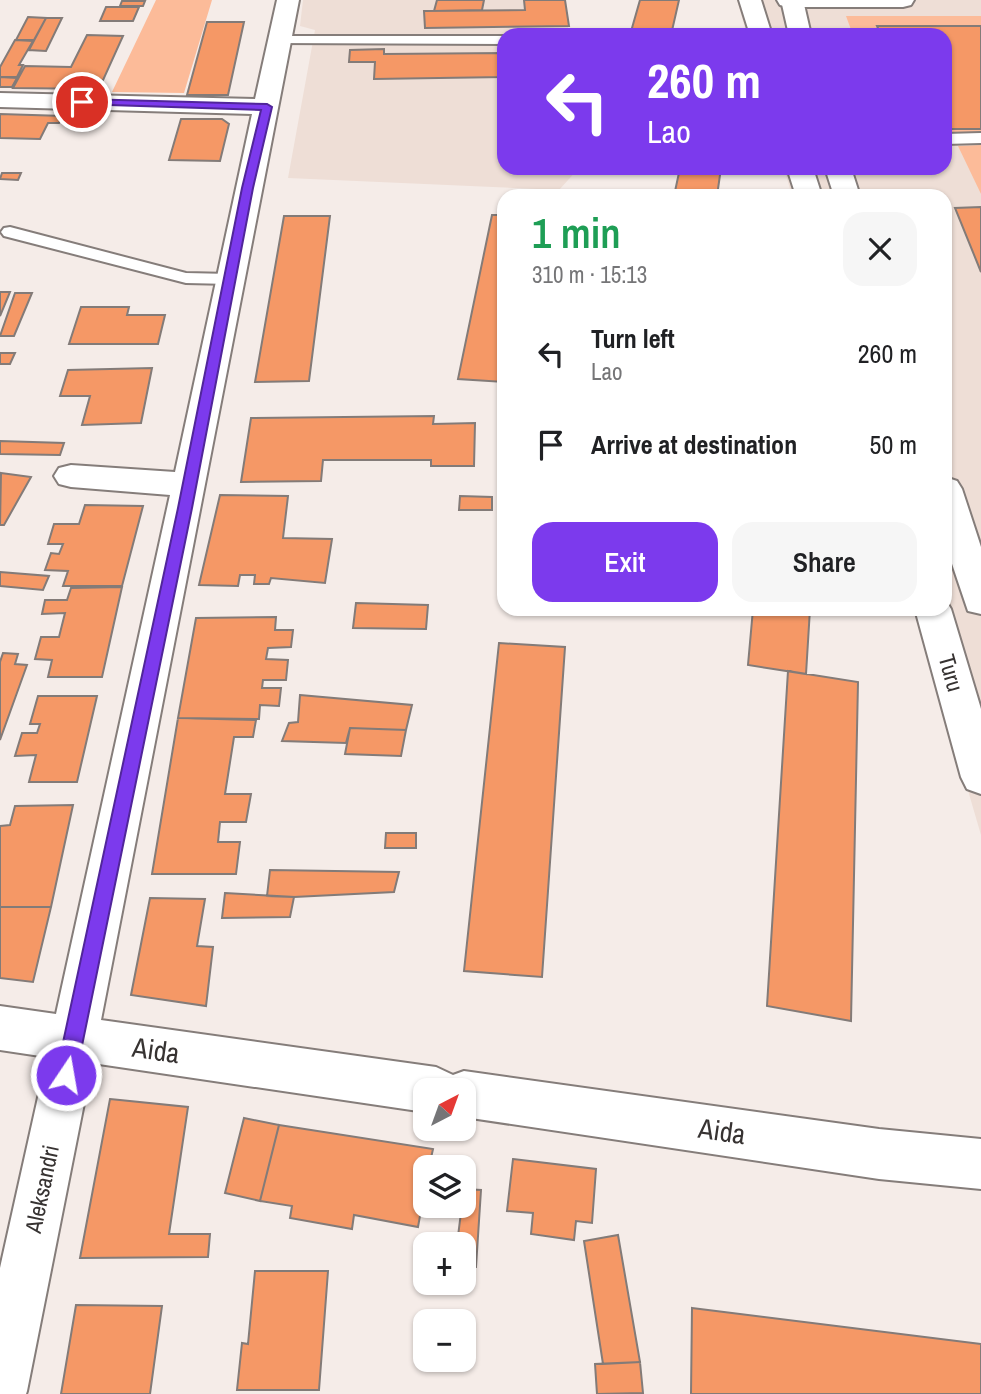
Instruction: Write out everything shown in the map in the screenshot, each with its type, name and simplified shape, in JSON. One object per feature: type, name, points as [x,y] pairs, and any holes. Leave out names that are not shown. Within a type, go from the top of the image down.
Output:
[{"type":"street","name":"Aleksandri","points":[[0,1391],[190,485],[288,0]]},
{"type":"street","points":[[750,0],[759,28]]},
{"type":"street","points":[[798,28],[791,0],[903,0]]},
{"type":"street","points":[[0,100],[267,107]]},
{"type":"street","points":[[71,476],[190,485]]},
{"type":"street","points":[[952,511],[981,601]]},
{"type":"street","name":"Turu","points":[[935,616],[981,777]]},
{"type":"street","name":"Aida","points":[[0,1028],[413,1087]]},
{"type":"street","name":"Aida","points":[[476,1096],[879,1154],[981,1164]]},
{"type":"lane","points":[[280,40],[497,40]]},
{"type":"lane","points":[[952,139],[981,138]]},
{"type":"lane","points":[[10,232],[186,278],[230,279]]},
{"type":"shaded area","points":[[156,0],[212,0],[184,93],[112,92]]},
{"type":"shaded area","points":[[303,0],[565,0],[568,28],[497,28],[497,175],[573,175],[560,189],[288,178],[315,30],[300,26]]},
{"type":"shaded area","points":[[737,0],[981,0],[981,835],[917,616],[952,616],[952,189],[790,189],[786,175],[952,175],[952,28],[745,28]]},
{"type":"shaded area","points":[[846,16],[981,16],[981,136],[952,136],[952,28],[850,28]]},
{"type":"shaded area","points":[[981,145],[981,194],[958,146]]},
{"type":"building","points":[[437,0],[484,0],[482,10],[434,11]]},
{"type":"building","points":[[524,0],[565,0],[569,26],[425,28],[424,11],[525,10]]},
{"type":"building","points":[[640,0],[679,0],[673,28],[632,28]]},
{"type":"building","points":[[122,1],[145,1],[143,6],[120,6]]},
{"type":"building","points":[[106,7],[139,7],[133,21],[100,21]]},
{"type":"building","points":[[28,17],[46,18],[34,40],[16,40]]},
{"type":"building","points":[[46,18],[62,18],[46,51],[29,50]]},
{"type":"building","points":[[207,22],[244,22],[228,95],[187,95]]},
{"type":"building","points":[[877,26],[981,26],[981,129],[952,129],[952,28]]},
{"type":"building","points":[[87,35],[123,36],[99,89],[13,88],[25,66],[71,67]]},
{"type":"building","points":[[15,40],[33,41],[19,65],[23,65],[17,77],[0,77],[0,67]]},
{"type":"building","points":[[384,49],[384,54],[497,53],[497,77],[374,79],[375,62],[349,62],[350,50]]},
{"type":"building","points":[[0,77],[17,78],[12,87],[0,87]]},
{"type":"building","points":[[0,114],[63,116],[59,123],[48,123],[40,139],[0,138]]},
{"type":"building","points":[[181,119],[222,119],[229,124],[220,161],[169,160]]},
{"type":"building","points":[[2,173],[21,173],[18,180],[0,179]]},
{"type":"building","points":[[678,175],[720,175],[718,189],[676,189]]},
{"type":"building","points":[[981,207],[981,272],[955,208]]},
{"type":"building","points":[[492,215],[497,215],[497,382],[458,379]]},
{"type":"building","points":[[284,216],[330,216],[309,381],[255,382]]},
{"type":"building","points":[[0,292],[10,292],[0,316]]},
{"type":"building","points":[[15,293],[32,293],[14,336],[0,336]]},
{"type":"building","points":[[81,307],[129,307],[127,315],[165,315],[158,344],[69,344]]},
{"type":"building","points":[[0,353],[15,353],[10,364],[0,364]]},
{"type":"building","points":[[152,368],[141,423],[82,425],[90,396],[60,396],[68,370]]},
{"type":"building","points":[[434,416],[433,424],[475,423],[474,466],[431,466],[431,460],[323,460],[321,481],[241,482],[251,418]]},
{"type":"building","points":[[0,441],[64,443],[60,455],[0,454]]},
{"type":"building","points":[[1,473],[31,477],[4,525],[0,525]]},
{"type":"building","points":[[220,495],[288,496],[283,538],[332,539],[325,583],[271,578],[269,584],[254,584],[255,575],[240,575],[238,586],[199,585]]},
{"type":"building","points":[[460,496],[492,497],[492,510],[459,510]]},
{"type":"building","points":[[85,505],[143,506],[122,586],[63,586],[68,571],[45,570],[51,553],[59,554],[63,544],[48,544],[54,524],[79,524]]},
{"type":"building","points":[[0,572],[49,576],[43,590],[0,586]]},
{"type":"building","points":[[122,587],[102,677],[48,677],[52,660],[35,659],[41,637],[59,637],[65,613],[42,614],[45,600],[67,600],[71,588]]},
{"type":"building","points":[[356,603],[428,605],[426,629],[353,628]]},
{"type":"building","points":[[752,616],[810,616],[806,674],[748,665]]},
{"type":"building","points":[[276,617],[275,630],[293,630],[291,647],[268,648],[266,659],[288,660],[286,680],[263,680],[262,688],[281,688],[279,706],[260,705],[259,719],[178,718],[196,618]]},
{"type":"building","points":[[499,643],[565,647],[542,977],[464,971]]},
{"type":"building","points":[[3,653],[18,654],[15,664],[27,665],[0,740],[0,662]]},
{"type":"building","points":[[788,671],[858,682],[851,1021],[767,1006]]},
{"type":"building","points":[[300,695],[412,705],[406,730],[350,728],[346,743],[282,741],[289,723],[298,722]]},
{"type":"building","points":[[38,696],[97,696],[77,782],[29,782],[36,755],[15,756],[22,733],[37,733],[40,724],[30,724]]},
{"type":"building","points":[[178,718],[256,720],[253,737],[234,737],[225,794],[251,794],[246,822],[220,822],[218,842],[240,842],[236,874],[152,874]]},
{"type":"building","points":[[350,728],[406,730],[401,756],[345,754]]},
{"type":"building","points":[[73,805],[51,907],[0,907],[0,826],[10,825],[15,806]]},
{"type":"building","points":[[386,833],[416,833],[416,848],[385,848]]},
{"type":"building","points":[[270,870],[399,872],[394,892],[294,897],[267,896]]},
{"type":"building","points":[[225,893],[294,897],[290,917],[222,918]]},
{"type":"building","points":[[150,898],[205,899],[197,946],[213,947],[206,1006],[131,995]]},
{"type":"building","points":[[0,907],[51,907],[33,982],[0,978]]},
{"type":"building","points":[[110,1099],[188,1107],[169,1234],[210,1234],[208,1257],[80,1258]]},
{"type":"building","points":[[244,1118],[279,1125],[260,1201],[225,1193]]},
{"type":"building","points":[[279,1125],[433,1149],[432,1155],[413,1155],[413,1218],[420,1218],[418,1227],[354,1215],[352,1229],[290,1218],[292,1206],[260,1201]]},
{"type":"building","points":[[513,1159],[596,1169],[592,1223],[576,1221],[574,1240],[531,1234],[533,1213],[507,1211]]},
{"type":"building","points":[[476,1190],[481,1190],[476,1267],[476,1232],[459,1232],[460,1218],[476,1218]]},
{"type":"building","points":[[618,1235],[640,1362],[603,1364],[584,1241]]},
{"type":"building","points":[[255,1271],[328,1271],[319,1390],[237,1390],[242,1343],[248,1344]]},
{"type":"building","points":[[76,1305],[162,1306],[150,1394],[61,1394]]},
{"type":"building","points":[[692,1308],[981,1344],[981,1394],[691,1394]]},
{"type":"building","points":[[640,1362],[643,1393],[597,1394],[595,1364]]},
{"type":"route","points":[[66,1075],[185,508],[248,188],[267,107],[82,102]]}]
